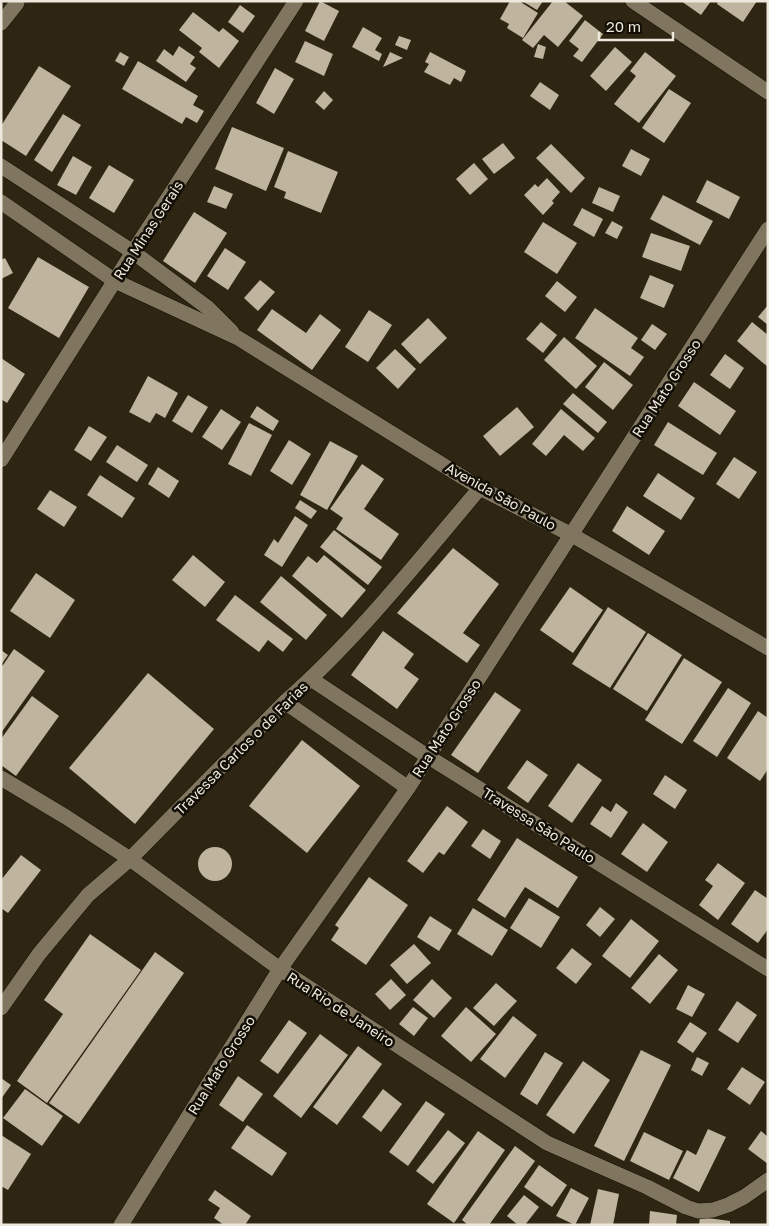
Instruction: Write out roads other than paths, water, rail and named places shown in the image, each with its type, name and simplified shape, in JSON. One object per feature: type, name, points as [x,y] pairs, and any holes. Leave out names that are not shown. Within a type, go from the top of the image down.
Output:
[{"type":"street","name":"Rua Minas Gerais","points":[[1,460],[296,1]]},
{"type":"street","points":[[633,1],[768,92]]},
{"type":"street","points":[[1,23],[17,3]]},
{"type":"street","name":"Avenida São Paulo","points":[[1,166],[133,252],[208,308],[238,338]]},
{"type":"street","name":"Avenida São Paulo","points":[[1,202],[115,281],[238,338],[480,488],[572,535],[768,648]]},
{"type":"street","name":"Rua Mato Grosso","points":[[121,1225],[280,969],[408,788],[768,229]]},
{"type":"street","name":"Travessa Carlos o de Farias","points":[[1,1008],[39,954],[88,895],[130,859],[285,702],[311,679],[377,608],[480,488]]},
{"type":"street","name":"Travessa São Paulo","points":[[311,679],[427,756],[768,969]]},
{"type":"street","points":[[285,702],[408,788]]},
{"type":"street","name":"Rua Rio de Janeiro","points":[[1,778],[66,817],[130,859],[280,969],[547,1143],[648,1187],[686,1208],[698,1211],[713,1210],[728,1205],[744,1197],[768,1180]]}]
